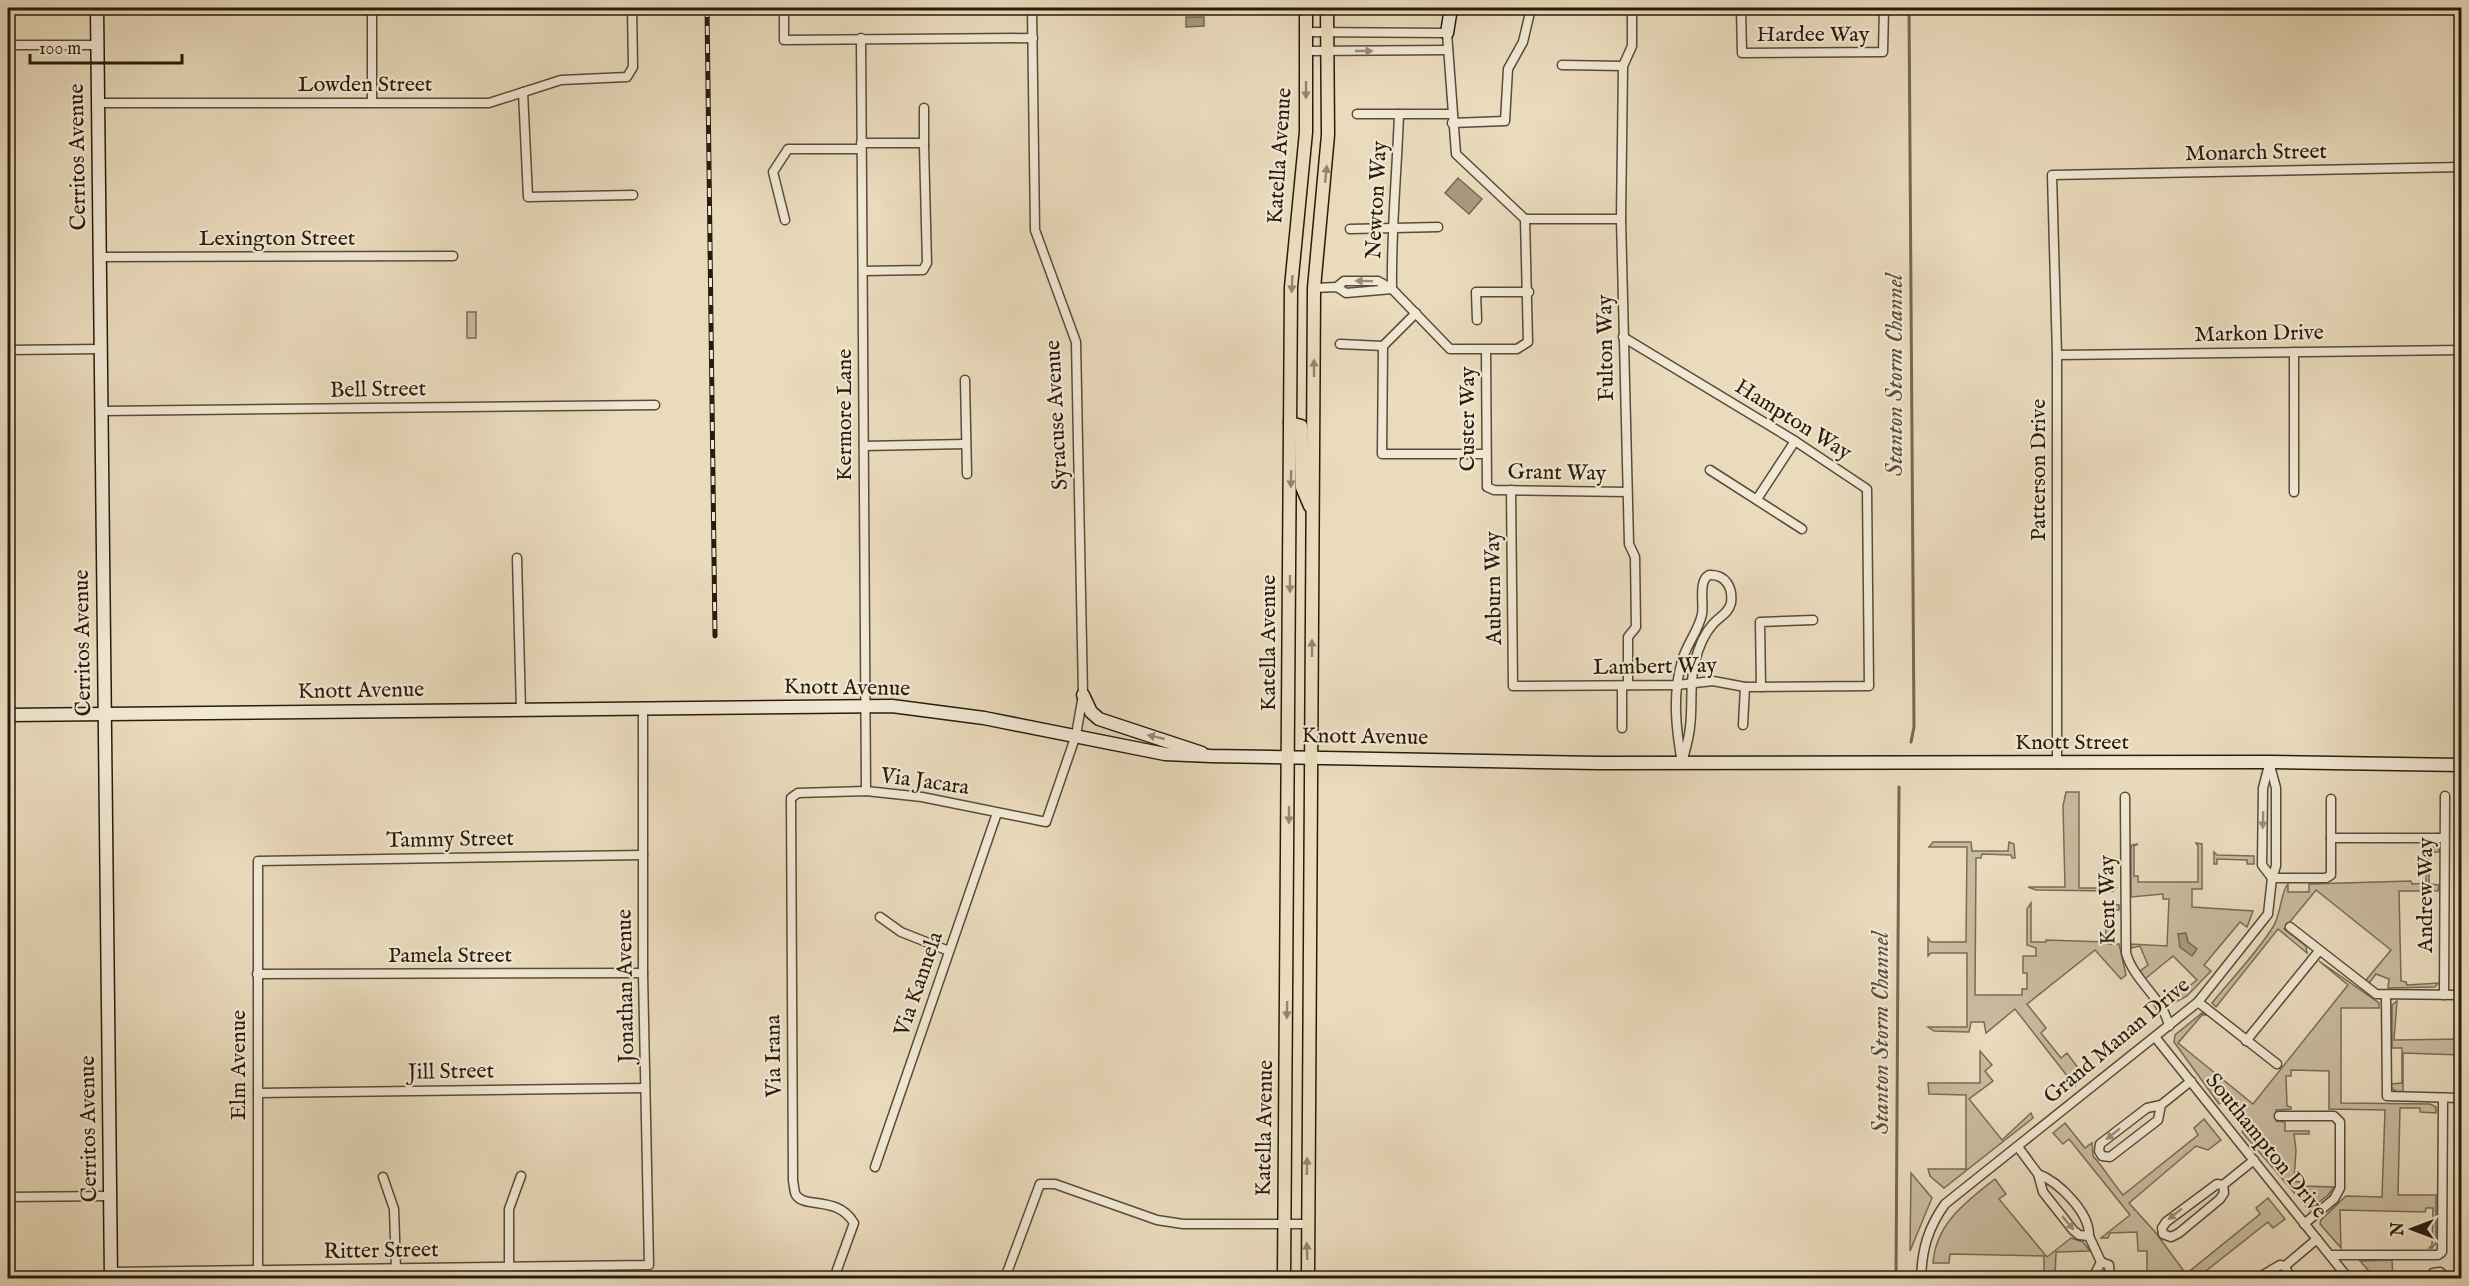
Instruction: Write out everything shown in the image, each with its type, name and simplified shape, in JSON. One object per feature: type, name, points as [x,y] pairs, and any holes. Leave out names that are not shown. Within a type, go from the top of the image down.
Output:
[{"type":"main road","name":"Cerritos Avenue","points":[[97,8],[111,1275]]},
{"type":"main road","name":"Katella Avenue","points":[[1284,1278],[1291,287],[1304,160],[1306,8]]},
{"type":"main road","name":"Katella Avenue","points":[[1308,1278],[1314,288],[1326,171],[1327,8]]},
{"type":"main road","points":[[1447,33],[1450,8]]},
{"type":"main road","points":[[1290,423],[1301,426],[1302,487],[1312,513]]},
{"type":"main road","points":[[1083,695],[1091,712],[1099,719],[1169,740],[1211,756]]},
{"type":"main road","name":"Knott Avenue","points":[[8,715],[891,706],[984,718],[1165,754],[1682,764]]},
{"type":"main road","name":"Knott Street","points":[[1682,764],[2269,762],[2462,765]]},
{"type":"street","points":[[372,8],[372,102]]},
{"type":"street","name":"Lowden Street","points":[[98,103],[489,103],[561,80],[627,77],[633,67],[632,8]]},
{"type":"street","points":[[784,8],[784,40],[1033,38]]},
{"type":"street","name":"Syracuse Avenue","points":[[1032,8],[1035,230],[1076,342],[1083,695],[1076,735],[1046,822]]},
{"type":"street","points":[[1357,114],[1399,114],[1505,121],[1508,69],[1523,42],[1531,8]]},
{"type":"street","name":"Fulton Way","points":[[1622,728],[1628,637],[1636,627],[1635,557],[1629,544],[1627,492],[1621,219],[1623,66],[1632,46],[1632,8]]},
{"type":"street","name":"Hardee Way","points":[[1741,8],[1742,53],[1883,52],[1884,8]]},
{"type":"street","points":[[1306,32],[1447,33],[1456,154],[1525,219],[1621,219]]},
{"type":"street","name":"Kermore Lane","points":[[861,38],[866,792]]},
{"type":"street","points":[[8,45],[98,45]]},
{"type":"street","points":[[1306,51],[1448,50]]},
{"type":"street","points":[[1562,65],[1623,66]]},
{"type":"street","points":[[523,92],[528,197],[633,195]]},
{"type":"street","points":[[863,272],[926,267],[924,108]]},
{"type":"street","name":"Newton Way","points":[[1392,289],[1391,228],[1396,184],[1399,114]]},
{"type":"street","points":[[785,220],[773,172],[788,149],[921,143],[924,146]]},
{"type":"street","name":"Monarch Street","points":[[2052,176],[2462,167]]},
{"type":"street","name":"Patterson Drive","points":[[2052,176],[2057,355],[2057,764]]},
{"type":"street","points":[[1314,288],[1337,286],[1344,280],[1378,281],[1392,289],[1450,349],[1486,351],[1517,349],[1528,342],[1529,292],[1525,219]]},
{"type":"street","points":[[1350,229],[1438,227]]},
{"type":"street","name":"Lexington Street","points":[[100,257],[453,256]]},
{"type":"street","points":[[1477,320],[1476,292],[1529,292]]},
{"type":"street","points":[[1340,344],[1383,346],[1416,313]]},
{"type":"street","name":"Hampton Way","points":[[1623,337],[1795,441],[1867,489],[1869,686]]},
{"type":"street","name":"Grant Way","points":[[1383,346],[1382,454],[1485,454]]},
{"type":"street","points":[[8,350],[101,349]]},
{"type":"street","name":"Markon Drive","points":[[2057,355],[2462,350]]},
{"type":"street","name":"Custer Way","points":[[1486,351],[1487,487]]},
{"type":"street","points":[[2294,352],[2294,492]]},
{"type":"street","points":[[965,380],[967,474]]},
{"type":"street","name":"Bell Street","points":[[102,411],[655,405]]},
{"type":"street","points":[[1757,499],[1795,441]]},
{"type":"street","points":[[864,446],[966,444]]},
{"type":"street","points":[[1710,470],[1802,530]]},
{"type":"street","name":"Grant Way","points":[[1487,487],[1511,490],[1627,492]]},
{"type":"street","name":"Auburn Way","points":[[1511,490],[1513,686]]},
{"type":"street","points":[[517,558],[521,710]]},
{"type":"street","points":[[1719,575],[1731,590],[1731,605],[1728,611],[1712,624],[1695,662],[1691,682],[1690,727],[1682,764],[1676,727],[1677,685],[1689,641],[1701,617],[1706,576],[1719,575]]},
{"type":"street","points":[[1701,617],[1712,624]]},
{"type":"street","points":[[1761,687],[1760,622],[1813,620]]},
{"type":"street","name":"Lambert Way","points":[[1513,686],[1677,685],[1713,681],[1745,687],[1869,686]]},
{"type":"street","points":[[1743,726],[1745,687]]},
{"type":"street","name":"Jonathan Avenue","points":[[643,709],[643,973],[650,1264]]},
{"type":"street","points":[[2269,762],[2263,788],[2262,865],[2272,878],[2326,878],[2331,875],[2331,799]]},
{"type":"street","name":"Grand Manan Drive","points":[[1921,1278],[1925,1243],[1931,1224],[1945,1204],[2198,1002],[2268,914],[2272,878],[2276,866],[2276,788],[2269,762]]},
{"type":"street","name":"Via Jacara","points":[[798,793],[866,792],[922,797],[1046,822]]},
{"type":"street","name":"Via Irana","points":[[798,793],[791,798],[789,806],[793,1180],[796,1195],[803,1201],[833,1205],[847,1212],[854,1223],[834,1278]]},
{"type":"street","name":"Andrew Way","points":[[2444,995],[2445,796]]},
{"type":"street","name":"Kent Way","points":[[2125,797],[2126,953],[2136,975],[2166,1014],[2169,1026]]},
{"type":"street","name":"Via Kannela","points":[[875,1167],[997,813]]},
{"type":"street","points":[[2331,838],[2444,838]]},
{"type":"street","name":"Tammy Street","points":[[258,861],[643,855]]},
{"type":"street","name":"Elm Avenue","points":[[258,861],[258,1270]]},
{"type":"street","points":[[880,917],[901,932],[949,951]]},
{"type":"street","points":[[2290,927],[2368,989],[2386,995],[2462,995]]},
{"type":"street","points":[[2246,1041],[2319,951]]},
{"type":"street","name":"Pamela Street","points":[[257,974],[643,973]]},
{"type":"street","points":[[2386,995],[2387,1096],[2462,1098]]},
{"type":"street","points":[[2198,1002],[2277,1065]]},
{"type":"street","name":"Southampton Drive","points":[[2155,1037],[2349,1278]]},
{"type":"street","points":[[2161,1105],[2158,1120],[2110,1157],[2102,1156],[2099,1150],[2100,1144],[2146,1108],[2161,1105],[2190,1081]]},
{"type":"street","name":"Jill Street","points":[[258,1093],[645,1088]]},
{"type":"street","points":[[2330,1255],[2438,1255],[2442,1252],[2443,1098]]},
{"type":"street","points":[[2279,1116],[2334,1116],[2340,1122],[2340,1188],[2334,1199],[2304,1224]]},
{"type":"street","points":[[2018,1147],[2038,1174],[2043,1192],[2073,1230],[2079,1235],[2089,1236]]},
{"type":"street","points":[[2223,1185],[2224,1193],[2220,1199],[2179,1233],[2171,1237],[2163,1234],[2162,1228],[2166,1222],[2206,1190],[2217,1184],[2223,1185],[2254,1161]]},
{"type":"street","points":[[2038,1174],[2055,1181],[2083,1216],[2089,1226],[2089,1236],[2101,1262],[2109,1265],[2110,1278]]},
{"type":"street","points":[[509,1267],[509,1209],[521,1176]]},
{"type":"street","points":[[383,1177],[394,1209],[396,1269]]},
{"type":"street","points":[[1005,1278],[1040,1184],[1054,1184],[1157,1220],[1183,1224],[1307,1224]]},
{"type":"street","points":[[8,1197],[110,1196]]},
{"type":"street","points":[[2258,1278],[2280,1265],[2285,1266],[2317,1239]]},
{"type":"street","points":[[2093,1278],[2101,1262]]},
{"type":"street","name":"Ritter Street","points":[[111,1275],[258,1270],[648,1266],[650,1264]]},
{"type":"street","points":[[2284,1278],[2288,1273],[2285,1266]]},
{"type":"street","points":[[544,1267],[544,1278]]},
{"type":"street","points":[[2430,1278],[2433,1273],[2440,1272],[2447,1278]]},
{"type":"shaded area","points":[[1186,17],[1204,17],[1204,26],[1186,27]]},
{"type":"shaded area","points":[[1458,178],[1482,199],[1469,214],[1445,193]]},
{"type":"shaded area","points":[[467,312],[476,312],[476,338],[467,338]]},
{"type":"shaded area","points":[[2066,792],[2079,792],[2079,888],[2116,888],[2113,891],[2036,890],[2028,887],[2065,887],[2063,806]]},
{"type":"shaded area","points":[[1933,842],[1971,842],[1972,851],[2008,851],[2009,842],[2014,844],[2015,858],[2011,855],[1982,854],[1981,858],[1976,858],[1975,995],[2022,995],[2022,989],[2027,989],[2027,973],[2023,973],[2023,956],[2036,956],[2036,948],[2027,945],[2027,909],[2031,903],[2031,942],[2046,942],[2046,940],[2106,942],[2105,903],[2119,905],[2119,910],[2109,910],[2109,944],[2119,944],[2126,975],[2121,979],[2095,950],[2027,1004],[2046,1028],[2041,1033],[2061,1058],[2067,1053],[2084,1076],[2075,1086],[2015,1009],[1986,1033],[1984,1022],[1971,1022],[1969,1032],[1934,1031],[1928,1027],[1967,1027],[1967,953],[1931,953],[1928,956],[1928,938],[1931,942],[1966,942],[1967,847],[1929,847]]},
{"type":"shaded area","points":[[2196,843],[2202,844],[2202,889],[2192,889],[2192,907],[2253,911],[2247,927],[2240,922],[2204,965],[2211,971],[2187,996],[2172,1004],[2172,999],[2197,980],[2173,956],[2145,979],[2140,971],[2148,965],[2140,946],[2131,948],[2131,944],[2167,946],[2169,899],[2163,899],[2163,894],[2131,897],[2131,848],[2132,845],[2138,844],[2134,846],[2134,876],[2138,876],[2138,882],[2198,882],[2198,846]]},
{"type":"shaded area","points":[[2427,847],[2439,847],[2439,852],[2429,852],[2429,884],[2439,885],[2438,891],[2399,891],[2401,981],[2406,982],[2407,985],[2438,983],[2435,987],[2388,988],[2389,979],[2376,974],[2369,983],[2366,980],[2391,950],[2316,890],[2284,929],[2306,946],[2307,953],[2278,929],[2216,1007],[2212,1003],[2273,927],[2288,884],[2288,892],[2309,892],[2309,884],[2411,881],[2412,884],[2426,883]]},
{"type":"shaded area","points":[[2214,852],[2217,855],[2254,856],[2254,864],[2247,864],[2247,860],[2217,859],[2217,864],[2214,864]]},
{"type":"shaded area","points":[[2186,933],[2188,942],[2197,949],[2192,956],[2180,947],[2178,934]]},
{"type":"shaded area","points":[[2319,961],[2379,1003],[2379,1008],[2341,1008],[2341,1103],[2430,1104],[2436,1107],[2436,1113],[2420,1112],[2420,1108],[2400,1108],[2398,1195],[2436,1195],[2436,1243],[2432,1248],[2429,1248],[2432,1245],[2433,1208],[2426,1208],[2425,1212],[2340,1210],[2341,1248],[2320,1224],[2321,1220],[2346,1196],[2382,1197],[2385,1110],[2329,1109],[2329,1071],[2291,1070],[2291,1076],[2286,1076],[2287,1106],[2291,1109],[2276,1110],[2276,1121],[2285,1122],[2285,1131],[2309,1131],[2309,1134],[2294,1134],[2296,1150],[2294,1181],[2300,1182],[2301,1186],[2334,1187],[2328,1195],[2309,1210],[2242,1132],[2248,1123],[2228,1098],[2219,1104],[2174,1042],[2175,1035],[2202,1013],[2205,1015],[2202,1015],[2178,1043],[2253,1104],[2348,985]]},
{"type":"shaded area","points":[[2397,1001],[2394,1040],[2462,1039],[2461,1055],[2403,1053],[2403,1091],[2398,1092],[2392,1089],[2391,1084],[2402,1083],[2402,1048],[2392,1048],[2392,1005]]},
{"type":"shaded area","points":[[1980,1051],[1992,1065],[1985,1071],[1993,1081],[1969,1099],[2002,1140],[2031,1113],[2033,1118],[1944,1188],[1930,1176],[1928,1169],[1966,1169],[1966,1095],[1929,1094],[1928,1083],[1980,1083]]},
{"type":"shaded area","points":[[2204,1119],[2221,1140],[2208,1150],[2196,1146],[2129,1203],[2156,1233],[2186,1274],[2260,1214],[2256,1208],[2268,1198],[2285,1219],[2273,1228],[2268,1222],[2197,1278],[2147,1278],[2147,1251],[2138,1251],[2137,1232],[2110,1233],[2108,1238],[2101,1238],[2130,1215],[2069,1139],[2063,1144],[2053,1133],[2065,1123],[2085,1148],[2092,1143],[2093,1156],[2123,1195],[2198,1135],[2194,1128]]},
{"type":"shaded area","points":[[1911,1173],[1932,1198],[1910,1251]]},
{"type":"shaded area","points":[[1995,1179],[2006,1194],[1999,1199],[2047,1257],[2071,1238],[2083,1242],[2090,1251],[2056,1252],[2055,1278],[2044,1278],[2044,1256],[1950,1254],[1949,1263],[1933,1263],[1935,1249],[1946,1225],[1963,1205]]},
{"type":"shaded area","points":[[2392,1260],[2393,1278],[2375,1278],[2360,1261]]},
{"type":"waterway","name":"Stanton Storm Channel","points":[[1909,8],[1914,727],[1911,742]]},
{"type":"waterway","name":"Stanton Storm Channel","points":[[1896,1278],[1899,787]]},
{"type":"railway","points":[[707,8],[715,636]]}]
